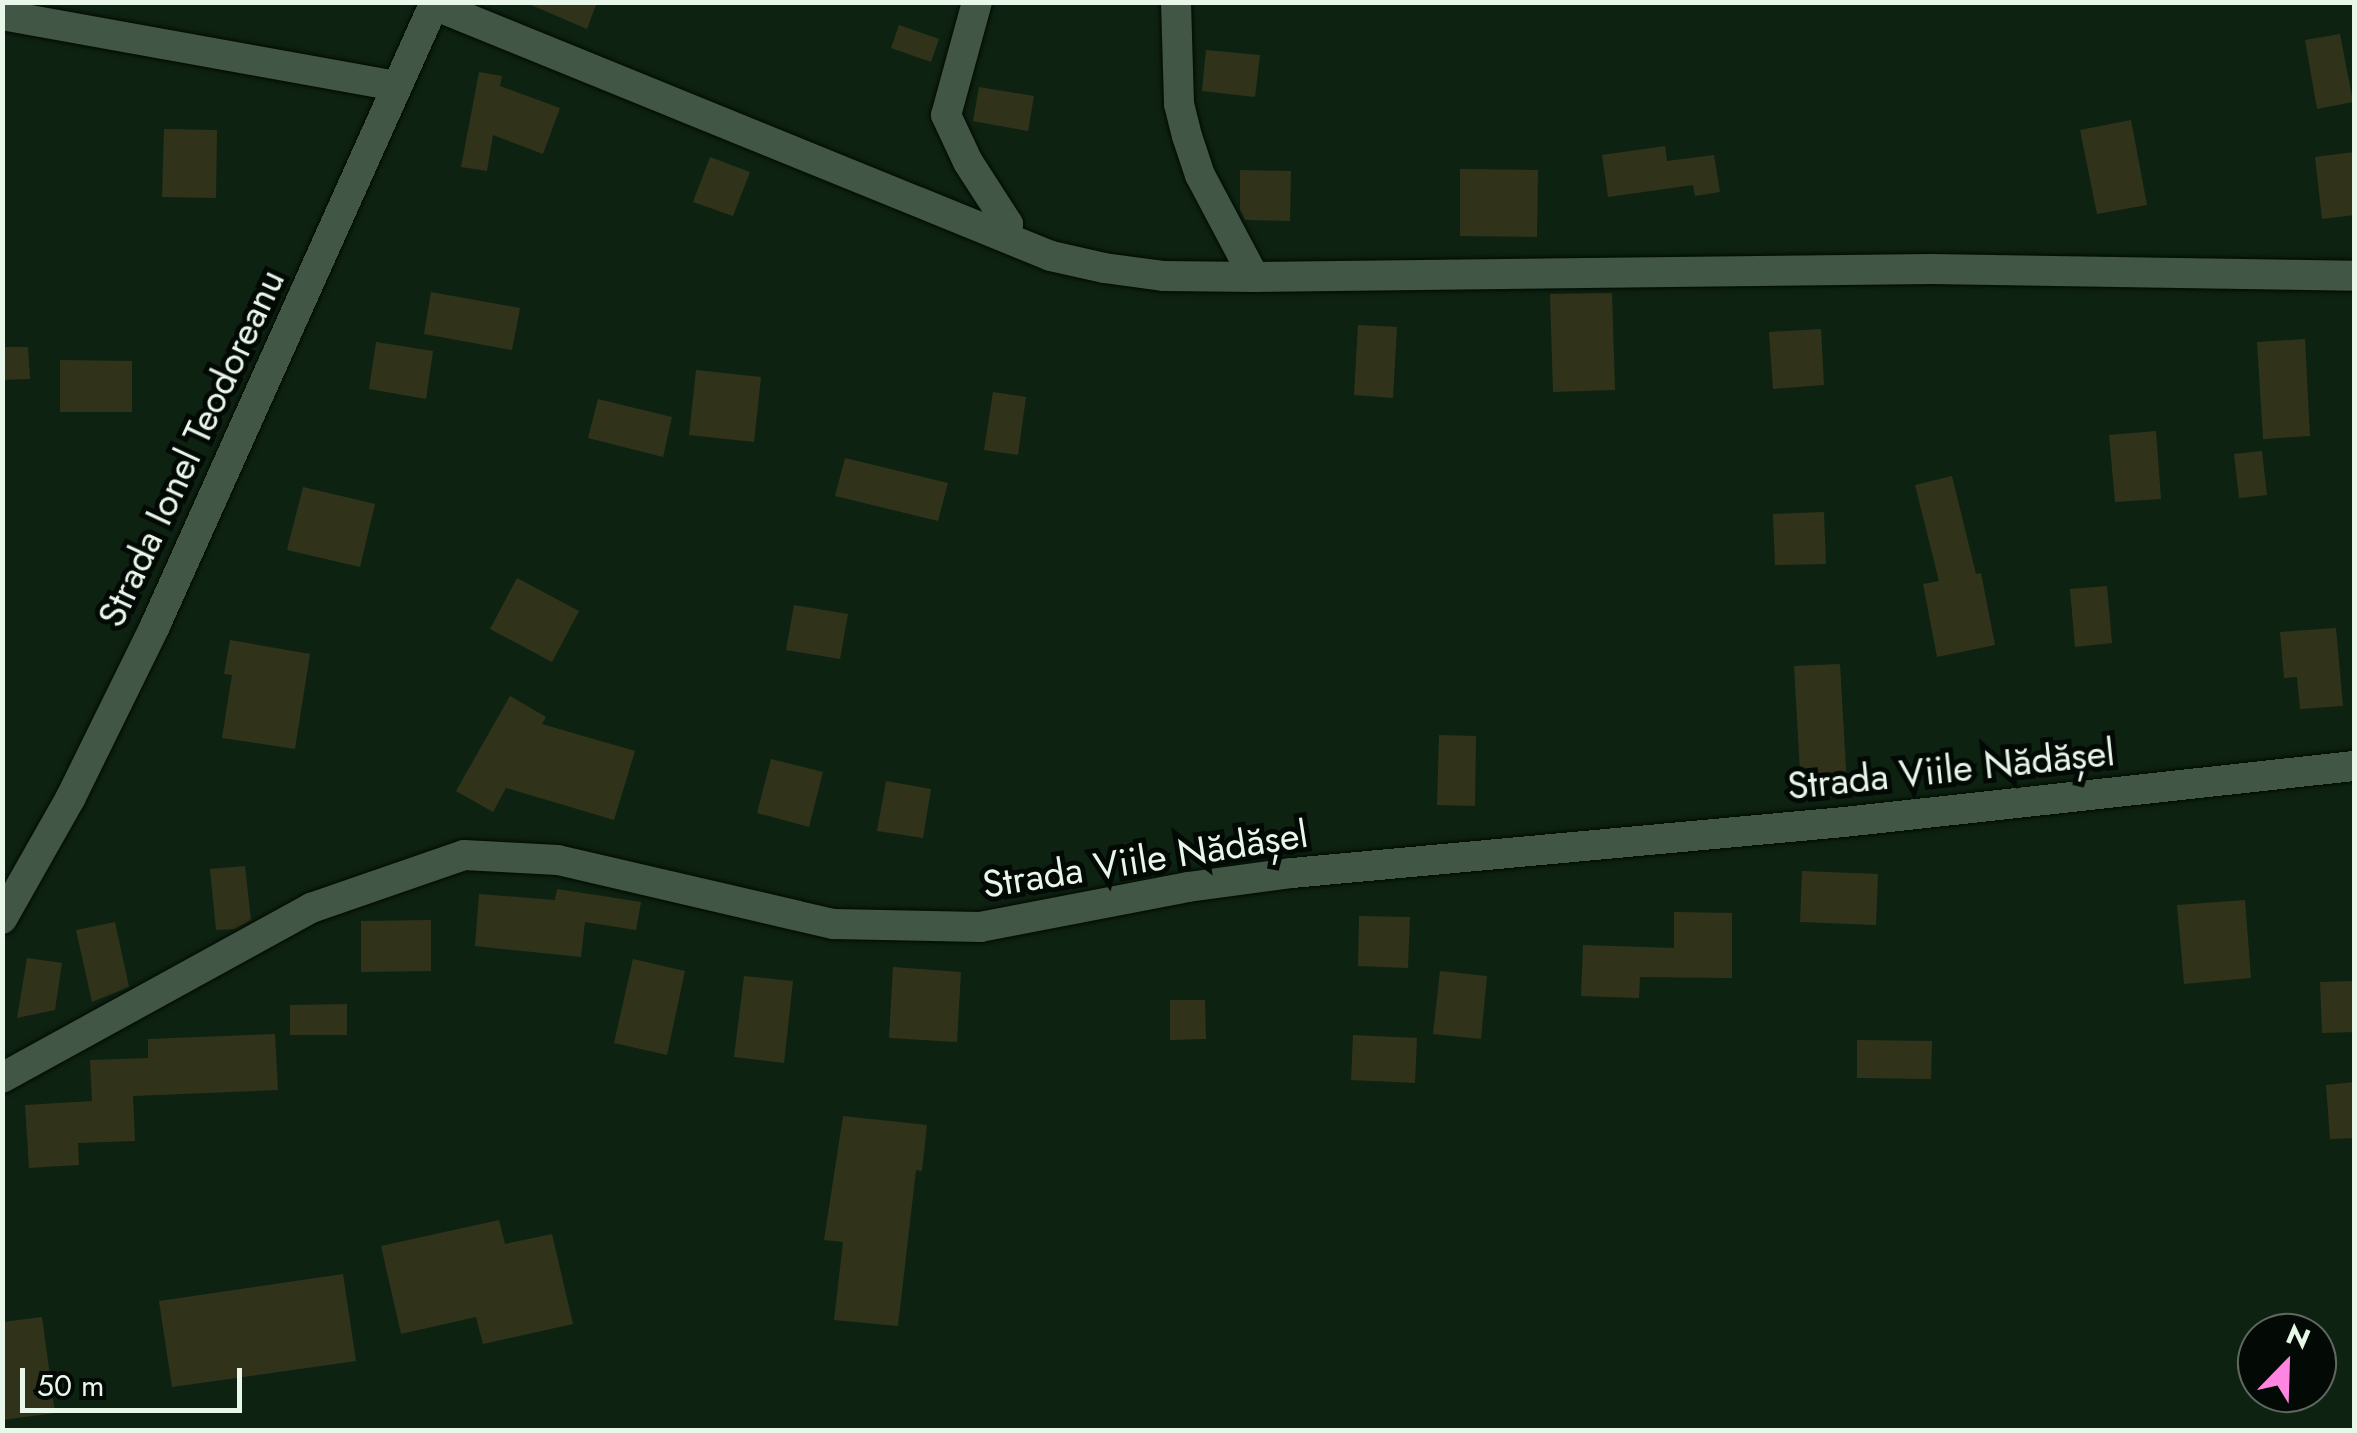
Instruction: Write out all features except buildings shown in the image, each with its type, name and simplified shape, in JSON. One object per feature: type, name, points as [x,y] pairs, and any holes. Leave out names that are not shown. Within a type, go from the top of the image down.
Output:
[{"type":"street","points":[[977,2],[946,115],[968,162],[1008,224],[1005,236]]},
{"type":"street","points":[[1176,2],[1179,104],[1186,136],[1200,175],[1254,278]]},
{"type":"street","points":[[435,4],[1051,256],[1104,268],[1164,276],[1254,278],[1931,268],[2354,276]]},
{"type":"street","name":"Strada Ionel Teodoreanu","points":[[2,919],[71,797],[155,626],[435,4]]},
{"type":"street","points":[[2,14],[397,86]]},
{"type":"street","name":"Strada Viile Nădășel","points":[[2,1078],[311,908],[464,855],[558,860],[834,924],[980,928],[1188,887],[1292,873],[1788,828],[2354,766]]}]
